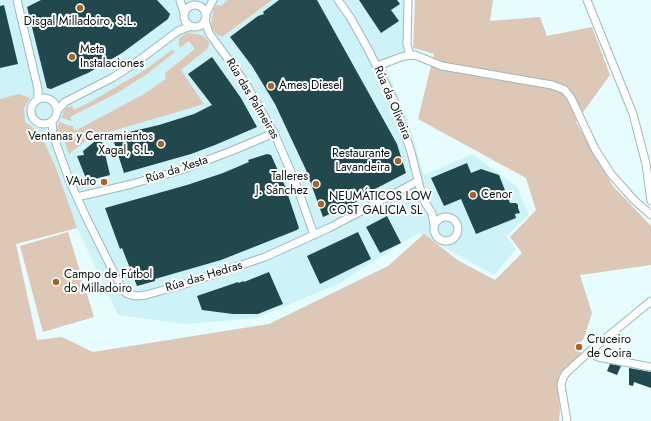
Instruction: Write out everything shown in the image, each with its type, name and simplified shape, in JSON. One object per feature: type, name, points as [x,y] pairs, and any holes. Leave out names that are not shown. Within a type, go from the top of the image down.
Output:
[{"type":"street","name":"Rúa das Hedras","points":[[17,0],[38,89],[38,99],[31,107],[32,115],[37,122],[44,124],[52,132]]},
{"type":"street","points":[[180,0],[203,9],[205,17]]},
{"type":"street","points":[[180,0],[188,24],[209,33]]},
{"type":"street","name":"Rúa da Oliveira","points":[[338,0],[353,22],[390,92],[412,152],[424,201],[432,212],[434,233],[439,240],[448,241],[455,238],[459,230],[456,222],[450,217],[442,217],[432,212]]},
{"type":"street","points":[[408,0],[407,45],[410,55]]},
{"type":"street","points":[[587,0],[633,114],[646,164],[651,201]]},
{"type":"street","points":[[178,31],[188,7],[212,1]]},
{"type":"street","points":[[38,99],[66,102],[88,91],[134,64],[178,31],[201,25],[212,1]]},
{"type":"street","name":"Rúa das Palmeiras","points":[[205,17],[209,33],[246,84],[274,133],[295,181],[314,235]]},
{"type":"street","points":[[377,66],[414,55],[442,66],[552,85],[565,90],[571,98],[595,149],[611,174],[634,200],[651,215]]},
{"type":"street","points":[[38,89],[50,100],[57,111]]},
{"type":"street","name":"Rúa das Hedras","points":[[66,102],[57,111],[55,118],[52,121],[52,132],[77,197],[121,288],[130,295],[138,296],[146,294],[229,270],[277,252],[314,235],[418,181]]},
{"type":"street","points":[[44,124],[52,121]]},
{"type":"street","name":"Rúa da Xesta","points":[[77,197],[138,182],[184,168],[234,150],[274,133]]},
{"type":"street","points":[[434,225],[436,221],[442,217]]},
{"type":"street","points":[[567,421],[561,385],[566,373],[588,352],[651,301]]},
{"type":"street","points":[[588,352],[598,357],[651,367]]},
{"type":"shaded area","points":[[0,0],[403,0],[403,51],[387,69],[408,121],[424,175],[472,154],[517,187],[529,215],[506,236],[516,249],[494,275],[418,233],[340,283],[257,318],[185,324],[118,315],[71,215],[0,119]]},
{"type":"shaded area","points":[[228,0],[272,0],[222,37],[211,27],[212,19],[214,8],[217,5],[221,6]]},
{"type":"shaded area","points":[[415,0],[493,0],[490,21],[540,17],[547,36],[592,27],[610,75],[576,122],[613,186],[651,226],[651,265],[580,275],[592,313],[584,338],[577,347],[582,354],[560,375],[557,383],[560,410],[559,421],[0,421],[0,99],[19,94],[30,98],[24,108],[25,122],[40,133],[56,168],[77,228],[16,244],[37,340],[62,337],[93,352],[269,324],[388,266],[424,234],[459,261],[495,280],[522,253],[510,237],[536,210],[526,178],[418,119],[434,54],[413,48]]},
{"type":"shaded area","points":[[187,33],[202,35],[209,42],[208,48],[181,70],[204,104],[89,138],[69,154],[63,138],[57,130],[59,122],[73,126],[74,130],[77,130],[144,94],[166,79],[165,73],[195,49],[189,41],[180,48],[179,38]]},
{"type":"shaded area","points":[[172,50],[175,52],[147,74],[117,93],[70,117],[72,121],[62,118],[66,108],[72,106],[74,110],[92,101],[145,70]]},
{"type":"shaded area","name":"Campo de Fútbol do Milladoiro","points":[[68,232],[94,317],[43,332],[20,246]]},
{"type":"building","points":[[41,0],[157,0],[170,14],[168,19],[122,53],[88,73],[51,89],[47,88],[27,7]]},
{"type":"building","points":[[279,0],[317,0],[397,144],[406,173],[371,191],[372,192],[363,196],[364,198],[323,217],[306,170],[275,104],[252,66],[230,37],[258,16],[264,14],[263,12]]},
{"type":"building","points":[[359,0],[397,0],[400,4],[391,10],[399,21],[381,33]]},
{"type":"building","points":[[4,5],[18,64],[0,68],[0,6]]},
{"type":"building","points":[[212,57],[241,98],[257,127],[191,154],[124,173],[112,136],[159,125],[194,114],[212,105],[188,74]]},
{"type":"building","points":[[102,141],[110,175],[87,181],[77,156],[84,155],[83,151],[94,142]]},
{"type":"building","points":[[267,154],[271,155],[285,186],[299,228],[221,260],[155,279],[155,281],[137,286],[122,248],[120,249],[105,208],[187,185],[223,173],[249,162],[248,160]]},
{"type":"building","name":"Cenor","points":[[467,163],[471,173],[481,169],[499,175],[510,203],[516,203],[518,205],[520,213],[515,214],[516,218],[476,234],[461,199],[444,206],[431,178]]},
{"type":"building","points":[[387,216],[401,243],[380,253],[366,227]]},
{"type":"building","points":[[358,232],[371,259],[320,284],[307,256]]},
{"type":"building","points":[[269,272],[283,304],[258,314],[233,314],[202,310],[197,296],[238,282],[244,282]]},
{"type":"building","points":[[610,364],[621,366],[617,375],[607,371]]},
{"type":"building","points":[[629,368],[651,372],[651,388],[634,382],[633,386],[629,385]]},
{"type":"place","name":"Disgal Milladoiro, S.L.","points":[[80,8]]},
{"type":"place","name":"Meta Instalaciones","points":[[72,57]]},
{"type":"place","name":"Ames Diesel","points":[[271,86]]},
{"type":"place","name":"Ventanas y Cerramientos Xagal, S.L.","points":[[161,144]]},
{"type":"place","name":"Restaurante Lavandeira","points":[[398,161]]},
{"type":"place","name":"VAuto","points":[[104,182]]},
{"type":"place","name":"Talleres J. Sánchez","points":[[316,184]]},
{"type":"place","name":"Cenor","points":[[473,195]]},
{"type":"place","name":"NEUMÁTICOS LOW COST GALICIA SL","points":[[321,204]]},
{"type":"place","name":"Campo de Fútbol do Milladoiro","points":[[56,282]]},
{"type":"place","name":"Cruceiro de Coira","points":[[579,347]]}]
